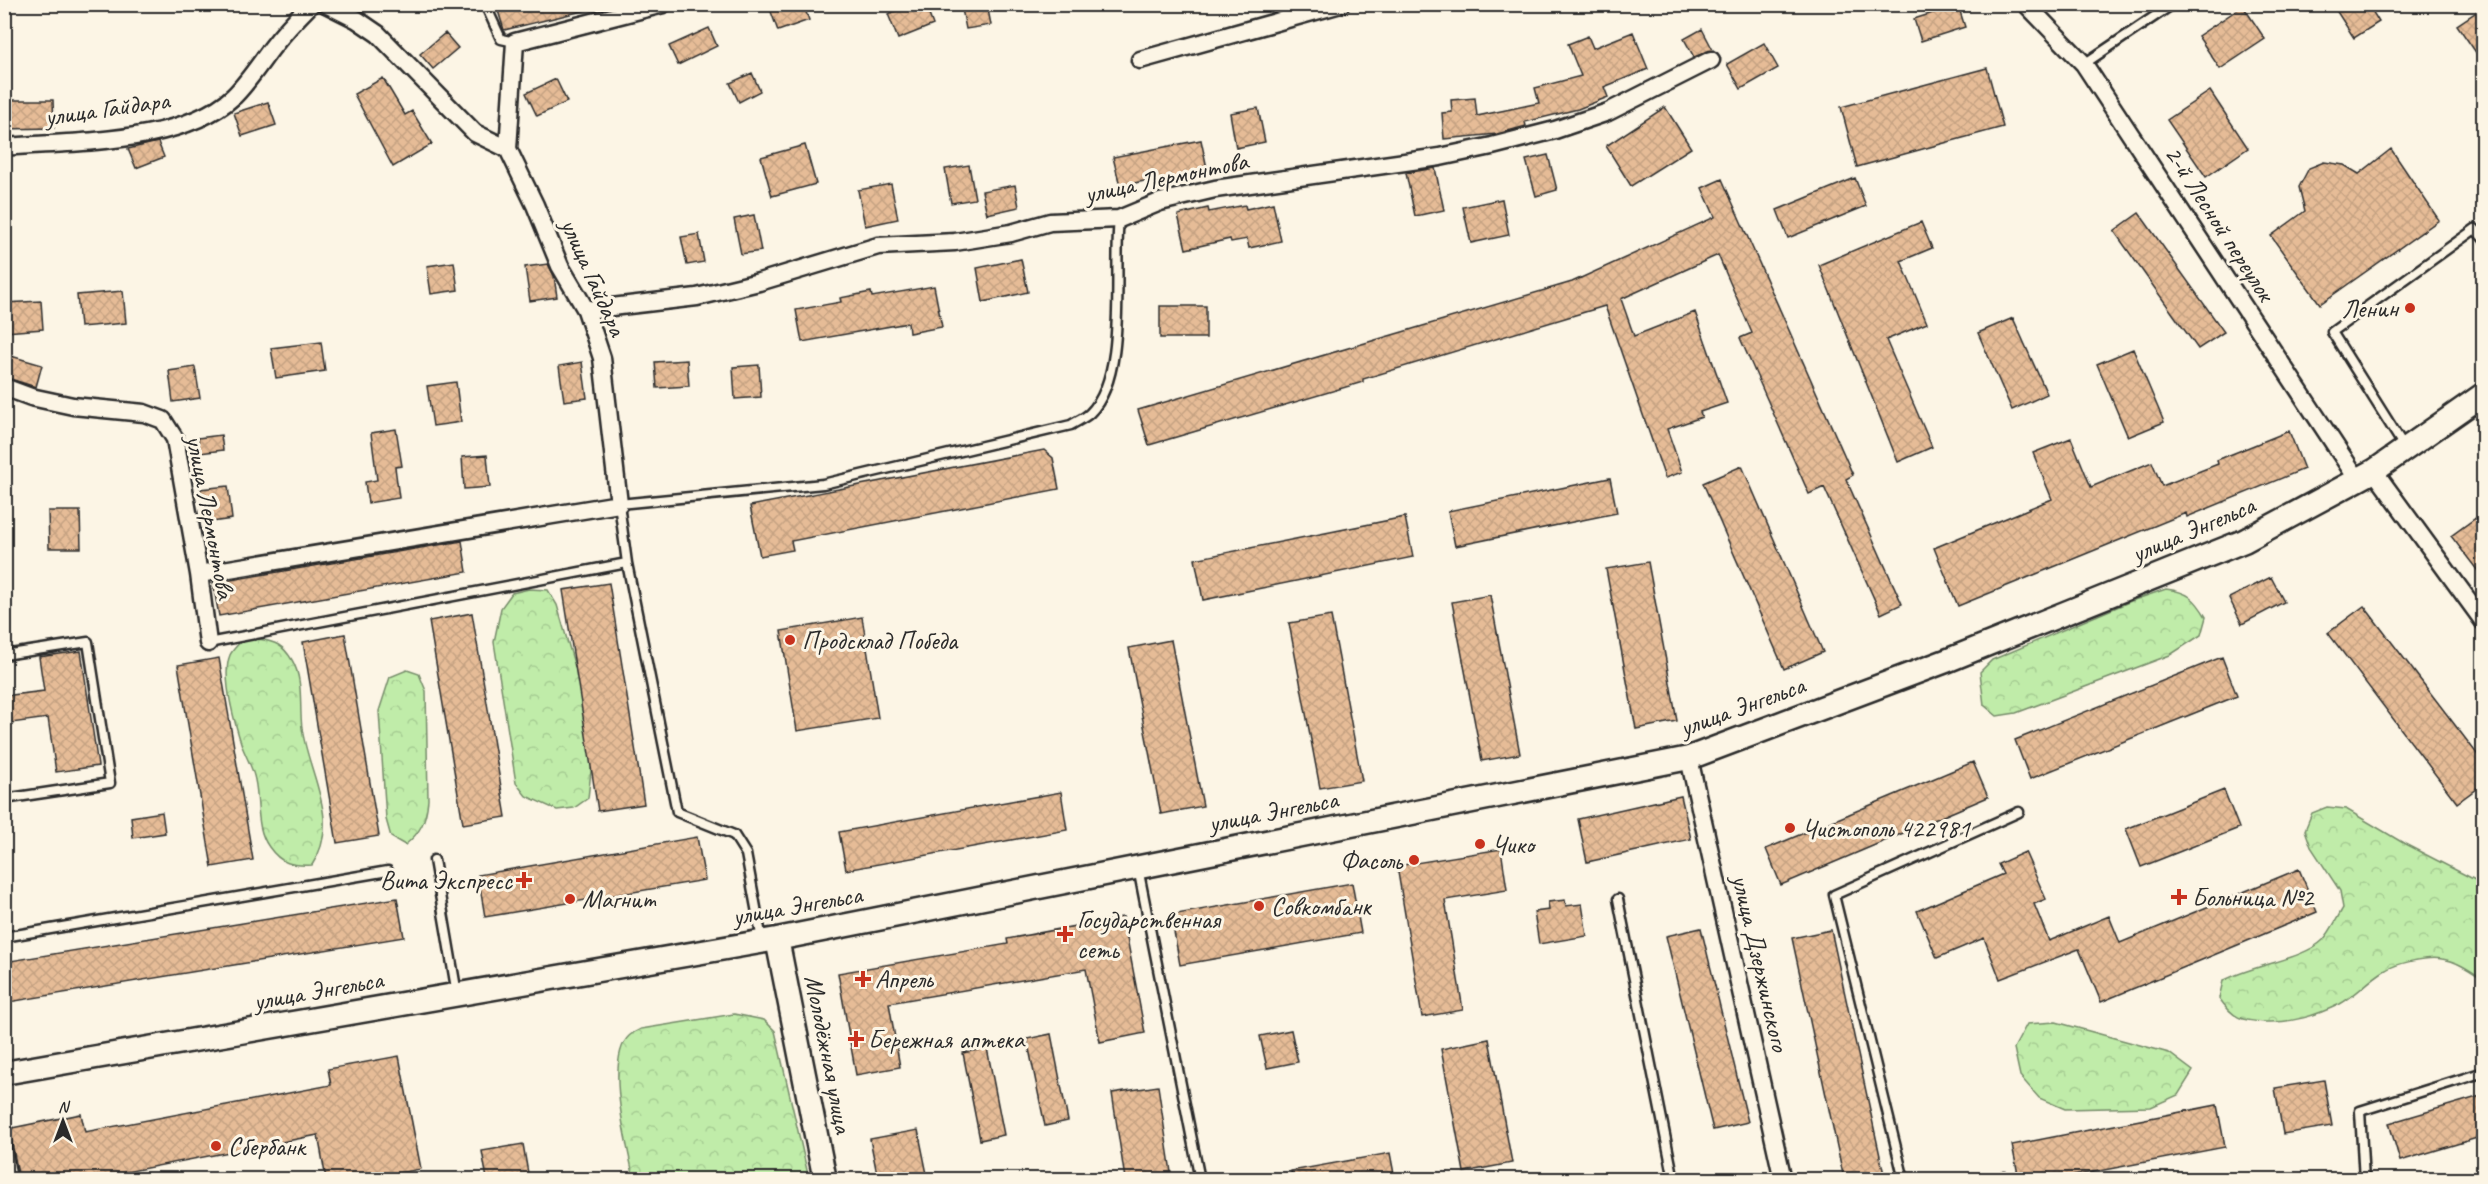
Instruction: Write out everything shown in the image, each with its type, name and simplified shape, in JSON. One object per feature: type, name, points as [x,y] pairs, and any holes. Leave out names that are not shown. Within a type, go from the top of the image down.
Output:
[{"type":"main road","name":"улица Энгельса","points":[[4,1074],[769,940],[1689,758],[1946,661],[2244,541],[2366,475],[2484,394]]},
{"type":"main road","name":"Молодёжная улица","points":[[769,940],[825,1179]]},
{"type":"street","name":"улица Гайдара","points":[[4,147],[128,137],[165,131],[201,117],[232,97],[292,23],[311,4]]},
{"type":"street","points":[[326,4],[356,19],[378,34],[475,133],[508,149]]},
{"type":"street","points":[[514,42],[663,4]]},
{"type":"street","points":[[1140,60],[1341,4]]},
{"type":"street","name":"2-й Лесной переулок","points":[[2026,4],[2084,64],[2366,475],[2484,622]]},
{"type":"street","name":"улица Гайдара","points":[[514,42],[508,149],[535,205],[560,266],[585,310],[602,358],[619,504]]},
{"type":"street","name":"улица Лермонтова","points":[[585,310],[697,297],[759,282],[878,246],[955,242],[1011,233],[1050,222],[1119,219],[1160,202],[1215,189],[1440,157],[1556,130],[1608,112],[1711,60]]},
{"type":"street","name":"улица Лермонтова","points":[[4,387],[73,406],[144,413],[163,420],[175,439],[200,574],[208,643]]},
{"type":"street","points":[[200,574],[619,504]]},
{"type":"street","name":"улица Дзержинского","points":[[1689,758],[1783,1179]]},
{"type":"lane","points":[[485,4],[501,39],[514,42]]},
{"type":"lane","points":[[2084,64],[2174,4]]},
{"type":"lane","points":[[769,940],[746,854],[734,835],[677,812],[627,563],[619,504],[823,484],[1071,425],[1091,412],[1104,391],[1111,365],[1118,310],[1116,244],[1119,219]]},
{"type":"lane","points":[[2406,448],[2332,332],[2475,229],[2484,239]]},
{"type":"lane","points":[[208,643],[627,563]]},
{"type":"lane","points":[[4,655],[88,642],[110,783],[4,799]]},
{"type":"lane","points":[[1904,1179],[1834,895],[2019,812]]},
{"type":"lane","points":[[434,861],[457,994]]},
{"type":"lane","points":[[1138,867],[1200,1179]]},
{"type":"lane","points":[[4,936],[388,871]]},
{"type":"lane","points":[[1618,899],[1674,1179]]},
{"type":"lane","points":[[2364,1179],[2360,1111],[2484,1072]]},
{"type":"lane","points":[[4,1134],[12,1179]]},
{"type":"lane","points":[[1988,1179],[2005,1177],[2006,1179]]},
{"type":"green space","points":[[529,589],[548,590],[557,605],[577,674],[592,762],[588,798],[574,808],[557,810],[526,796],[516,783],[494,642],[501,608],[512,593]]},
{"type":"green space","points":[[2166,589],[2190,597],[2206,617],[2201,635],[2170,655],[2016,713],[1997,716],[1984,705],[1980,672],[1992,660],[2131,601]]},
{"type":"green space","points":[[259,639],[275,643],[282,648],[292,660],[298,676],[305,745],[324,814],[324,832],[312,865],[288,863],[273,853],[265,840],[260,823],[254,776],[242,746],[233,713],[227,675],[230,655],[241,641]]},
{"type":"green space","points":[[407,670],[419,674],[426,691],[428,800],[422,826],[405,845],[391,837],[386,819],[379,711],[390,677]]},
{"type":"green space","points":[[2327,807],[2346,809],[2405,844],[2483,884],[2483,979],[2448,960],[2421,959],[2390,968],[2340,1004],[2303,1018],[2257,1022],[2238,1017],[2229,1010],[2219,998],[2223,981],[2290,958],[2314,947],[2326,936],[2343,908],[2340,891],[2311,847],[2305,830],[2312,813]]},
{"type":"green space","points":[[734,1014],[764,1020],[775,1031],[809,1179],[634,1179],[623,1127],[618,1083],[618,1064],[622,1048],[629,1036],[641,1029]]},
{"type":"green space","points":[[2056,1022],[2169,1053],[2193,1071],[2178,1095],[2151,1107],[2065,1109],[2039,1098],[2020,1076],[2014,1048],[2027,1024]]},
{"type":"building","points":[[496,4],[586,4],[587,10],[504,30]]},
{"type":"building","points":[[782,4],[803,4],[809,20],[778,31],[770,9]]},
{"type":"building","points":[[913,4],[925,4],[933,25],[898,39],[888,14]]},
{"type":"building","points":[[961,4],[987,4],[991,25],[966,29]]},
{"type":"building","points":[[2332,4],[2368,4],[2379,22],[2354,38]]},
{"type":"building","points":[[1958,5],[1965,27],[1921,41],[1914,19]]},
{"type":"building","points":[[2243,6],[2265,39],[2220,69],[2198,36]]},
{"type":"building","points":[[2484,7],[2484,64],[2457,25]]},
{"type":"building","points":[[709,28],[717,46],[678,65],[669,46]]},
{"type":"building","points":[[1702,29],[1713,50],[1694,57],[1684,39]]},
{"type":"building","points":[[1633,32],[1648,69],[1604,87],[1608,97],[1578,109],[1525,122],[1526,126],[1497,134],[1444,139],[1442,113],[1452,112],[1451,100],[1475,98],[1477,116],[1539,103],[1535,88],[1581,76],[1568,44],[1588,36],[1593,48]]},
{"type":"building","points":[[445,33],[458,48],[433,69],[420,54]]},
{"type":"building","points":[[1764,43],[1778,68],[1741,89],[1727,64]]},
{"type":"building","points":[[1987,68],[2003,127],[1857,167],[1841,107]]},
{"type":"building","points":[[752,73],[760,91],[739,102],[730,83]]},
{"type":"building","points":[[383,78],[405,115],[412,111],[432,144],[393,167],[354,94]]},
{"type":"building","points":[[556,79],[567,102],[537,116],[526,93]]},
{"type":"building","points":[[2210,91],[2248,148],[2206,177],[2167,120]]},
{"type":"building","points":[[4,100],[53,100],[54,128],[4,129]]},
{"type":"building","points":[[268,102],[276,125],[242,136],[234,113]]},
{"type":"building","points":[[1665,107],[1691,148],[1631,186],[1606,146]]},
{"type":"building","points":[[1258,108],[1265,142],[1236,148],[1230,113]]},
{"type":"building","points":[[1201,140],[1208,173],[1155,183],[1154,179],[1120,186],[1113,157]]},
{"type":"building","points":[[158,142],[164,157],[136,168],[128,149]]},
{"type":"building","points":[[805,145],[816,184],[772,196],[761,157]]},
{"type":"building","points":[[2391,149],[2439,220],[2320,304],[2271,236],[2305,211],[2299,187],[2309,168],[2324,162],[2344,165],[2359,174]]},
{"type":"building","points":[[1548,155],[1557,190],[1536,196],[1526,160]]},
{"type":"building","points":[[969,165],[975,199],[951,203],[945,169]]},
{"type":"building","points":[[1435,168],[1444,210],[1415,216],[1406,173]]},
{"type":"building","points":[[1855,178],[1866,206],[1788,238],[1777,210]]},
{"type":"building","points":[[1722,179],[1853,475],[1846,479],[1902,604],[1881,614],[1824,487],[1809,494],[1740,338],[1752,333],[1718,255],[1621,299],[1634,336],[1695,312],[1727,403],[1700,412],[1702,417],[1667,429],[1682,472],[1665,478],[1605,306],[1363,379],[1363,382],[1149,445],[1138,410],[1572,282],[1715,217],[1702,188]]},
{"type":"building","points":[[891,184],[898,219],[865,226],[858,190]]},
{"type":"building","points":[[1015,185],[1019,207],[987,214],[982,191]]},
{"type":"building","points":[[1502,199],[1509,235],[1471,243],[1463,207]]},
{"type":"building","points":[[1273,203],[1281,241],[1249,248],[1247,239],[1231,242],[1230,239],[1186,249],[1178,215],[1208,208],[1209,212],[1245,205],[1246,209]]},
{"type":"building","points":[[2139,213],[2224,332],[2198,349],[2114,231]]},
{"type":"building","points":[[754,215],[761,251],[741,254],[734,219]]},
{"type":"building","points":[[1921,222],[1932,248],[1901,261],[1927,323],[1886,340],[1932,447],[1898,462],[1819,265]]},
{"type":"building","points":[[699,234],[704,262],[687,265],[681,237]]},
{"type":"building","points":[[1021,259],[1028,292],[983,302],[977,268]]},
{"type":"building","points":[[454,262],[458,290],[431,294],[427,266]]},
{"type":"building","points":[[548,264],[554,276],[557,297],[530,301],[525,267]]},
{"type":"building","points":[[934,286],[942,327],[909,333],[908,323],[802,342],[796,310],[841,302],[840,298],[871,292],[872,297]]},
{"type":"building","points":[[123,291],[126,323],[80,327],[77,295]]},
{"type":"building","points":[[41,301],[43,329],[5,332],[4,303]]},
{"type":"building","points":[[1160,306],[1206,306],[1206,338],[1160,338]]},
{"type":"building","points":[[2013,318],[2047,394],[2012,410],[1978,333]]},
{"type":"building","points":[[321,342],[325,371],[276,378],[271,348]]},
{"type":"building","points":[[2133,349],[2164,422],[2128,437],[2097,364]]},
{"type":"building","points":[[4,354],[42,365],[36,387],[4,377]]},
{"type":"building","points":[[687,360],[689,386],[657,388],[655,362]]},
{"type":"building","points":[[582,362],[587,398],[564,401],[559,366]]},
{"type":"building","points":[[759,365],[761,397],[735,399],[733,367]]},
{"type":"building","points":[[195,367],[200,398],[173,402],[169,371]]},
{"type":"building","points":[[456,382],[461,422],[433,426],[427,386]]},
{"type":"building","points":[[396,429],[402,466],[395,467],[399,498],[368,503],[365,482],[377,480],[371,433]]},
{"type":"building","points":[[2289,431],[2304,469],[2187,517],[2186,513],[1958,606],[1934,548],[2052,499],[2033,453],[2071,438],[2091,487],[2152,462],[2162,486],[2218,464],[2217,460]]},
{"type":"building","points":[[221,435],[223,450],[200,453],[198,438]]},
{"type":"building","points":[[1044,450],[1053,458],[1059,489],[791,541],[793,550],[760,556],[750,506]]},
{"type":"building","points":[[487,455],[490,487],[464,489],[462,457]]},
{"type":"building","points":[[1742,466],[1823,652],[1784,669],[1703,483]]},
{"type":"building","points":[[1610,478],[1617,513],[1455,546],[1448,511]]},
{"type":"building","points":[[228,486],[232,519],[205,523],[200,489]]},
{"type":"building","points":[[48,511],[80,511],[81,548],[49,548]]},
{"type":"building","points":[[2484,512],[2484,579],[2451,536]]},
{"type":"building","points":[[1405,517],[1413,557],[1203,600],[1195,559]]},
{"type":"building","points":[[462,541],[467,572],[219,616],[213,583]]},
{"type":"building","points":[[1648,562],[1677,721],[1636,729],[1606,569]]},
{"type":"building","points":[[2271,577],[2284,602],[2242,624],[2229,598]]},
{"type":"building","points":[[609,583],[644,804],[598,811],[563,590]]},
{"type":"building","points":[[1490,595],[1520,754],[1482,761],[1452,602]]},
{"type":"building","points":[[2364,606],[2484,763],[2484,783],[2457,803],[2328,633]]},
{"type":"building","points":[[472,613],[506,817],[463,824],[429,621]]},
{"type":"building","points":[[1331,616],[1362,781],[1320,788],[1289,623]]},
{"type":"building","points":[[862,617],[878,718],[797,731],[781,631]]},
{"type":"building","points":[[345,634],[379,836],[337,843],[303,642]]},
{"type":"building","points":[[1171,640],[1203,806],[1161,814],[1129,648]]},
{"type":"building","points":[[81,651],[98,766],[56,772],[48,718],[4,724],[4,696],[44,691],[39,657]]},
{"type":"building","points":[[2222,657],[2237,696],[2030,779],[2015,740]]},
{"type":"building","points":[[219,658],[253,860],[212,867],[178,665]]},
{"type":"building","points":[[1973,762],[1988,797],[1781,885],[1766,849]]},
{"type":"building","points":[[2224,790],[2239,828],[2141,867],[2126,829]]},
{"type":"building","points":[[1061,792],[1067,830],[846,870],[839,832]]},
{"type":"building","points":[[1681,796],[1691,839],[1587,862],[1578,819]]},
{"type":"building","points":[[162,812],[165,833],[133,838],[131,817]]},
{"type":"building","points":[[697,837],[705,880],[485,917],[478,875]]},
{"type":"building","points":[[1501,849],[1507,890],[1445,900],[1463,1010],[1422,1017],[1397,866]]},
{"type":"building","points":[[2025,852],[2046,899],[2034,904],[2049,941],[2109,916],[2120,943],[2299,869],[2317,912],[2101,1002],[2079,949],[2000,979],[1984,938],[1937,958],[1917,911],[2003,874],[1998,864]]},
{"type":"building","points":[[1352,883],[1361,933],[1180,965],[1171,915]]},
{"type":"building","points":[[397,898],[404,937],[9,1002],[4,962]]},
{"type":"building","points":[[1565,900],[1566,906],[1582,904],[1587,936],[1539,944],[1534,912],[1549,910],[1548,902]]},
{"type":"building","points":[[1123,917],[1145,1033],[1100,1042],[1086,969],[889,1003],[900,1067],[856,1075],[838,973],[1008,944],[1007,939]]},
{"type":"building","points":[[1701,928],[1748,1122],[1713,1130],[1666,936]]},
{"type":"building","points":[[1831,930],[1885,1179],[1844,1179],[1792,938]]},
{"type":"building","points":[[1291,1030],[1298,1062],[1267,1068],[1260,1036]]},
{"type":"building","points":[[1051,1034],[1068,1121],[1045,1126],[1027,1039]]},
{"type":"building","points":[[1489,1039],[1512,1163],[1464,1172],[1441,1049]]},
{"type":"building","points":[[987,1048],[1004,1135],[980,1140],[963,1053]]},
{"type":"building","points":[[399,1056],[421,1169],[366,1179],[326,1179],[318,1135],[110,1175],[111,1179],[19,1179],[10,1133],[7,1129],[81,1114],[85,1132],[331,1085],[328,1069]]},
{"type":"building","points":[[2324,1080],[2332,1126],[2283,1134],[2275,1088]]},
{"type":"building","points":[[1158,1086],[1172,1179],[1125,1179],[1112,1093]]},
{"type":"building","points":[[2484,1095],[2484,1136],[2400,1161],[2389,1123]]},
{"type":"building","points":[[2217,1105],[2225,1147],[2057,1179],[2019,1179],[2012,1145]]},
{"type":"building","points":[[918,1130],[928,1179],[878,1179],[870,1139]]},
{"type":"building","points":[[523,1144],[529,1179],[487,1179],[482,1151]]},
{"type":"building","points":[[1390,1153],[1395,1179],[1292,1179],[1291,1171]]},
{"type":"place","name":"Ленин","points":[[2410,308]]},
{"type":"place","name":"Продсклад Победа","points":[[790,640]]},
{"type":"place","name":"Чистополь 422981","points":[[1790,828]]},
{"type":"place","name":"Чико","points":[[1480,844]]},
{"type":"place","name":"Фасоль","points":[[1414,860]]},
{"type":"place","name":"Вита Экспресс","points":[[524,880]]},
{"type":"place","name":"Больница №2","points":[[2179,897]]},
{"type":"place","name":"Магнит","points":[[570,899]]},
{"type":"place","name":"Совкомбанк","points":[[1259,906]]},
{"type":"place","name":"Государственная сеть","points":[[1065,934]]},
{"type":"place","name":"Апрель","points":[[863,979]]},
{"type":"place","name":"Бережная аптека","points":[[856,1039]]},
{"type":"place","name":"Сбербанк","points":[[216,1146]]}]
